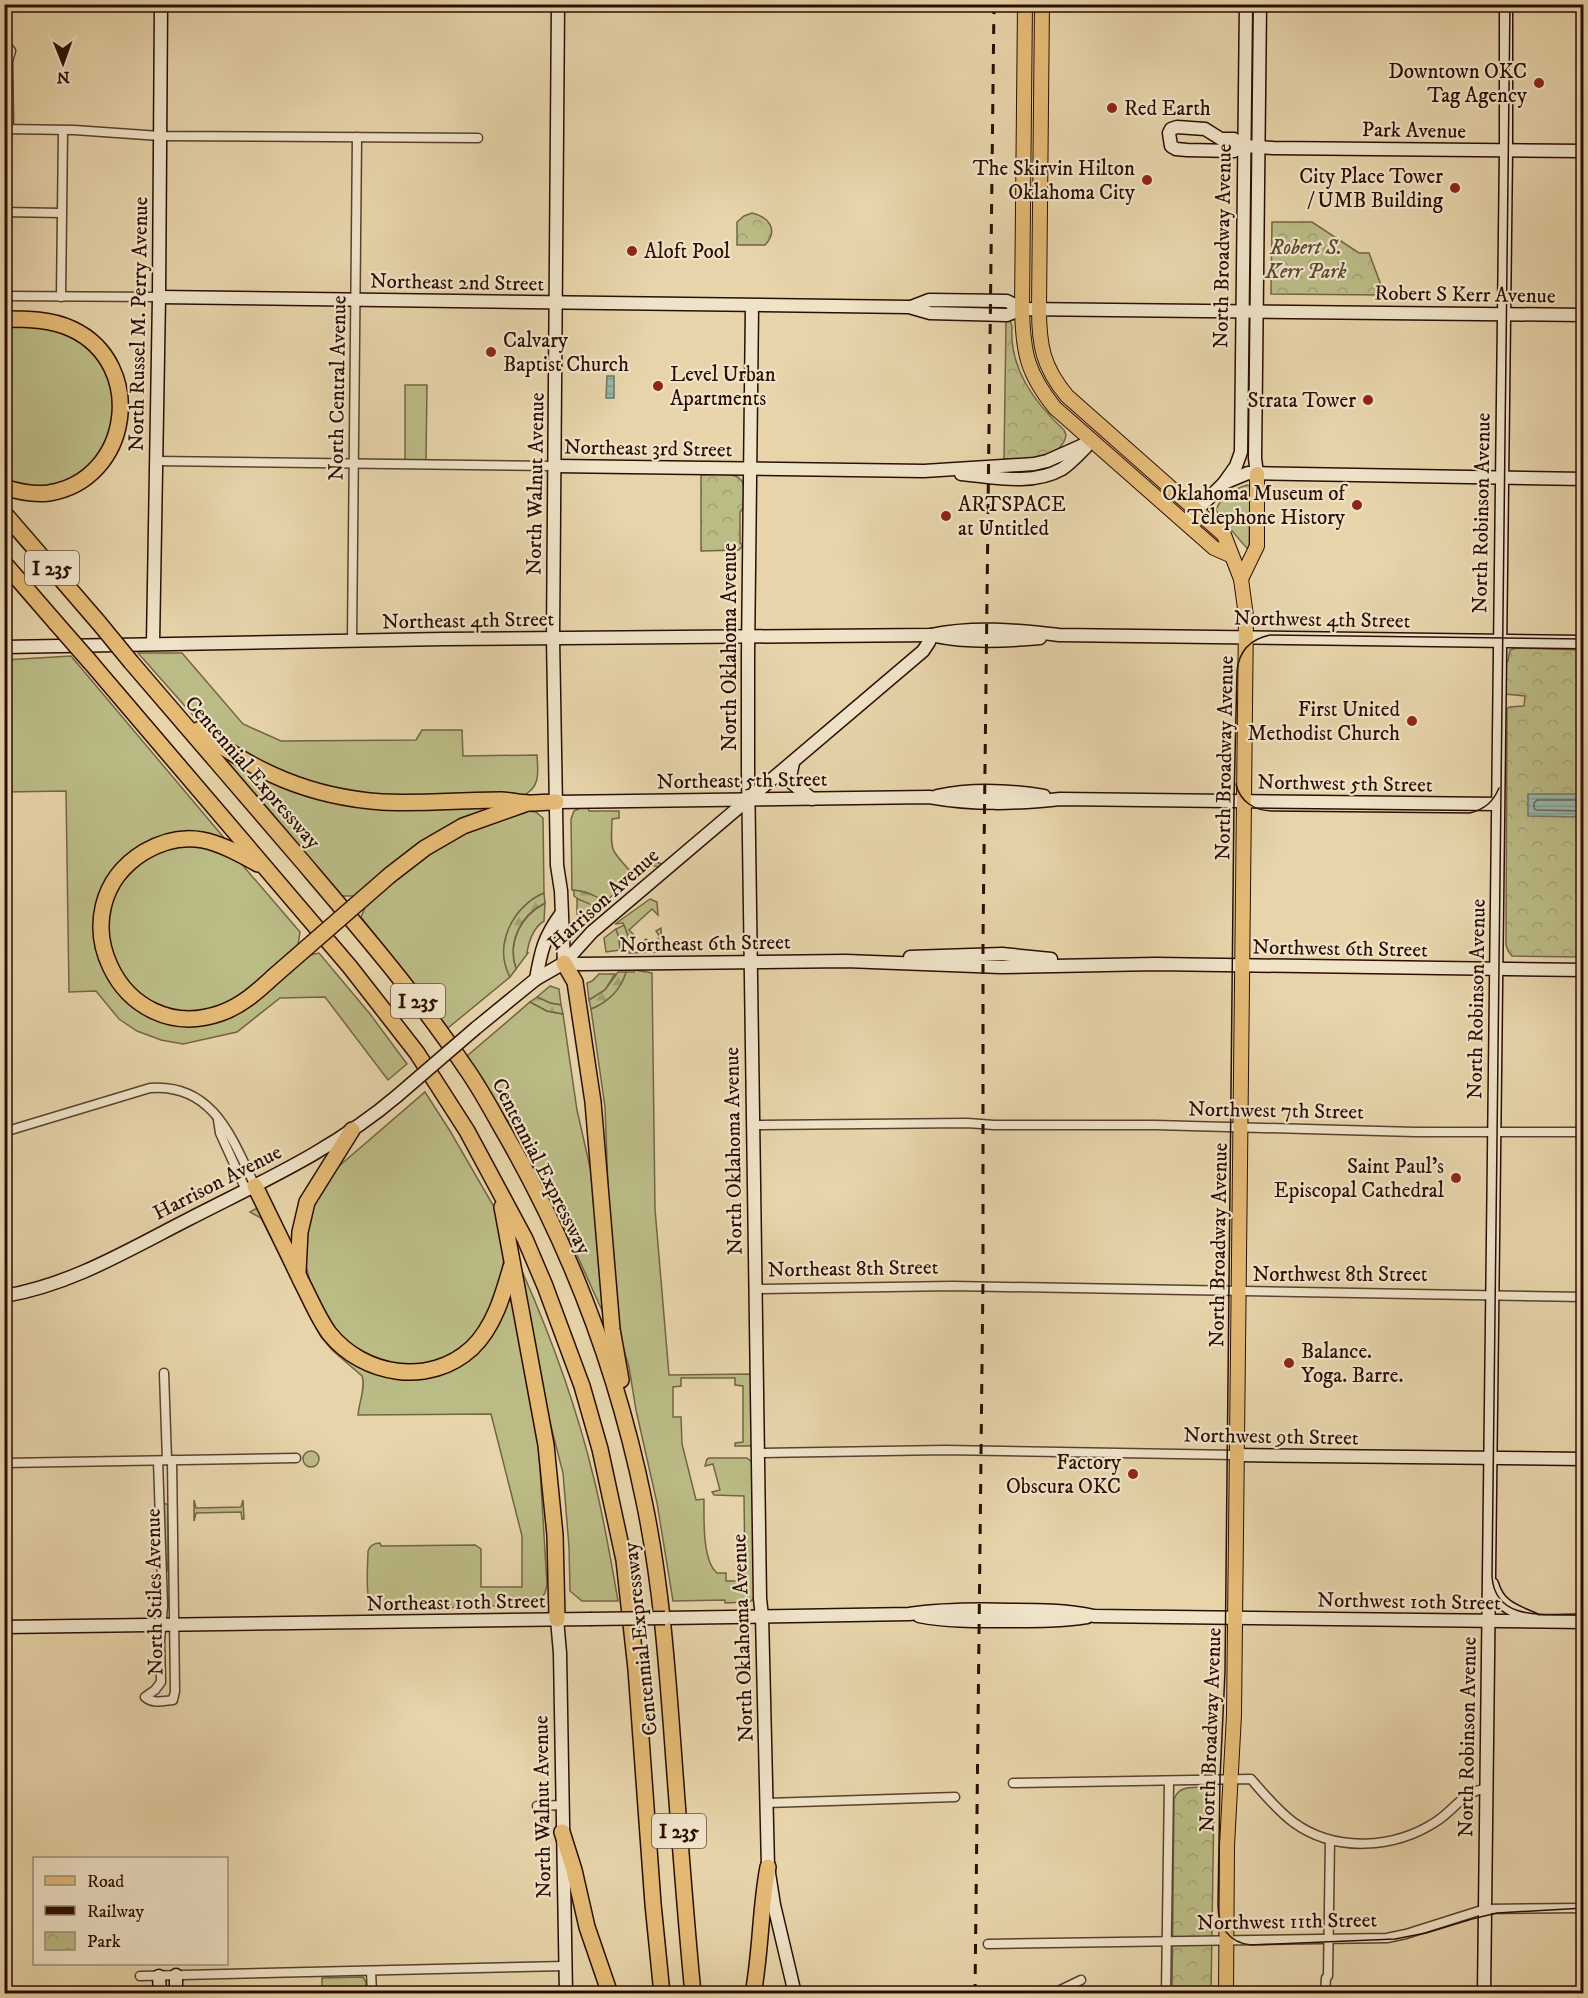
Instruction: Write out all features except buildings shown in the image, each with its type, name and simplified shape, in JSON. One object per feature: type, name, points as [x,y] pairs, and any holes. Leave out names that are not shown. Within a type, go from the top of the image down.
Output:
[{"type":"highway","points":[[4,319],[49,321],[72,329],[89,339],[111,366],[120,392],[121,406],[118,431],[107,455],[90,474],[80,481],[49,493],[25,493],[4,487]]},
{"type":"highway","name":"Centennial Expressway","points":[[4,513],[391,965],[468,1070],[538,1193],[569,1260],[611,1375],[634,1454],[645,1504],[659,1589],[668,1668],[693,1994]]},
{"type":"highway","name":"Centennial Expressway","points":[[4,563],[267,869],[357,976],[417,1053],[467,1131],[525,1239],[564,1332],[600,1449],[615,1516],[626,1577],[636,1669],[662,1994]]},
{"type":"highway","points":[[172,710],[217,744],[250,765],[275,777],[321,792],[384,802],[505,800],[528,803],[556,802]]},
{"type":"highway","points":[[267,869],[225,846],[207,840],[175,840],[162,843],[136,857],[117,876],[103,909],[101,939],[109,966],[123,988],[142,1004],[167,1016],[199,1018],[221,1013],[243,1002],[273,978],[425,848],[463,826],[528,803]]},
{"type":"highway","points":[[564,963],[575,982],[593,1102],[612,1329],[634,1454]]},
{"type":"highway","points":[[298,1275],[300,1232],[307,1202],[352,1130]]},
{"type":"highway","points":[[250,1188],[329,1333],[360,1360],[381,1369],[395,1372],[418,1372],[446,1365],[461,1357],[473,1347],[494,1318],[505,1291],[513,1261]]},
{"type":"highway","points":[[499,1189],[546,1445],[555,1535],[557,1619]]},
{"type":"highway","points":[[562,1832],[574,1870],[587,1927],[610,1994]]},
{"type":"highway","points":[[753,1994],[760,1939],[762,1897],[768,1867]]},
{"type":"main road","points":[[1025,4],[1022,309],[1027,362],[1038,386],[1055,408],[1214,548],[1230,555]]},
{"type":"main road","name":"North Broadway Avenue","points":[[1042,4],[1039,309],[1040,342],[1043,356],[1049,371],[1067,396],[1224,535],[1241,579],[1246,616],[1234,1715],[1227,1846],[1226,1994]]},
{"type":"main road","points":[[1023,168],[1029,174],[1040,178]]},
{"type":"main road","points":[[1241,579],[1257,546],[1257,474]]},
{"type":"street","name":"North Russel M. Perry Avenue","points":[[153,643],[161,4]]},
{"type":"street","name":"North Walnut Avenue","points":[[558,4],[553,638],[557,865],[561,891],[564,963]]},
{"type":"street","name":"North Broadway Avenue","points":[[1224,483],[1236,466],[1241,452],[1246,4]]},
{"type":"street","name":"North Broadway Avenue","points":[[1257,474],[1255,458],[1260,4]]},
{"type":"street","name":"North Robinson Avenue","points":[[1484,1994],[1506,4]]},
{"type":"street","points":[[4,42],[11,51],[6,63],[7,129],[160,136],[478,138]]},
{"type":"street","name":"Park Avenue","points":[[1245,146],[1234,151],[1176,149],[1171,146],[1169,133],[1171,129],[1177,127],[1200,127],[1221,139],[1234,139],[1245,146],[1259,147],[1584,151]]},
{"type":"street","points":[[61,297],[63,130]]},
{"type":"street","name":"North Central Avenue","points":[[352,640],[357,137]]},
{"type":"street","points":[[4,212],[61,213]]},
{"type":"street","name":"Northeast 2nd Street","points":[[4,296],[909,307],[929,300],[1008,301],[1022,309]]},
{"type":"street","name":"North Oklahoma Avenue","points":[[752,306],[748,800],[760,1599],[768,1867],[774,1905],[795,1994]]},
{"type":"street","name":"Robert S Kerr Avenue","points":[[1022,309],[1584,315]]},
{"type":"street","name":"Northeast 3rd Street","points":[[156,461],[924,471],[1027,478],[1044,476],[1069,463],[1103,430]]},
{"type":"street","name":"Northeast 3rd Street","points":[[924,471],[1034,464],[1092,441]]},
{"type":"street","points":[[1188,525],[1224,483],[1248,473],[1584,479]]},
{"type":"street","points":[[1199,513],[1225,492],[1249,481],[1257,474]]},
{"type":"street","name":"Northwest 4th Street","points":[[931,634],[949,631],[1018,630],[1059,635],[1584,642]]},
{"type":"street","name":"Northeast 4th Street","points":[[4,647],[352,640],[931,634]]},
{"type":"street","name":"Harrison Avenue","points":[[4,1296],[49,1285],[90,1269],[250,1188],[310,1156],[352,1130],[397,1096],[536,978],[564,963],[592,932],[923,651],[931,634]]},
{"type":"street","points":[[793,763],[790,777],[792,783],[812,799]]},
{"type":"street","name":"Northeast 5th Street","points":[[556,802],[929,797],[961,790],[1013,791],[1060,799]]},
{"type":"street","name":"Northeast 5th Street","points":[[929,797],[960,803],[1013,804]]},
{"type":"street","name":"Northwest 5th Street","points":[[1013,804],[1060,799],[1497,804]]},
{"type":"street","points":[[536,978],[541,953],[549,931],[561,914]]},
{"type":"street","name":"Northeast 6th Street","points":[[564,963],[846,961],[951,955],[1002,961]]},
{"type":"street","name":"Northwest 6th Street","points":[[1002,961],[1584,970]]},
{"type":"street","points":[[4,1132],[143,1090],[159,1087],[175,1088],[198,1098],[227,1128],[250,1188]]},
{"type":"street","name":"Northwest 7th Street","points":[[753,1125],[967,1123],[1415,1132],[1584,1132]]},
{"type":"street","name":"Northeast 8th Street","points":[[754,1289],[953,1286]]},
{"type":"street","name":"Northwest 8th Street","points":[[953,1286],[1584,1297]]},
{"type":"street","name":"North Stiles Avenue","points":[[164,1373],[176,1691],[173,1700],[158,1702],[149,1701],[145,1697],[161,1682],[166,1461]]},
{"type":"street","name":"Northwest 9th Street","points":[[757,1453],[958,1450],[1584,1459]]},
{"type":"street","points":[[4,1463],[296,1458]]},
{"type":"street","points":[[1489,1576],[1494,1592],[1502,1604],[1540,1622]]},
{"type":"street","name":"Northeast 10th Street","points":[[4,1627],[909,1614],[939,1610],[979,1609],[1069,1611],[1094,1616],[1235,1617]]},
{"type":"street","name":"Northwest 10th Street","points":[[1235,1617],[1584,1622]]},
{"type":"street","name":"North Walnut Avenue","points":[[557,1619],[560,1653],[566,1994]]},
{"type":"street","points":[[1013,1784],[1251,1779],[1273,1804],[1304,1829],[1330,1840],[1359,1844],[1400,1838],[1436,1822],[1471,1792],[1486,1789]]},
{"type":"street","points":[[1166,1994],[1169,1782]]},
{"type":"street","points":[[767,1803],[955,1797]]},
{"type":"street","points":[[537,1806],[562,1805]]},
{"type":"street","points":[[1325,1994],[1328,1976],[1330,1840]]},
{"type":"street","name":"Northwest 11th Street","points":[[988,1944],[1368,1939],[1404,1935],[1485,1909],[1584,1908]]},
{"type":"street","points":[[140,1976],[565,1966]]},
{"type":"street","points":[[372,1971],[372,1994]]},
{"type":"street","points":[[176,1975],[176,1994]]},
{"type":"street","points":[[159,1976],[160,1994]]},
{"type":"street","points":[[1052,1994],[1081,1980]]},
{"type":"green space","points":[[1255,4],[1253,130],[1251,130],[1252,5]]},
{"type":"green space","points":[[1251,166],[1253,166],[1252,293],[1250,294]]},
{"type":"green space","points":[[752,213],[763,218],[770,225],[772,229],[769,239],[765,245],[737,245],[737,222]]},
{"type":"green space","name":"Robert S. Kerr Park","points":[[1272,222],[1312,222],[1359,253],[1369,253],[1381,285],[1384,285],[1384,295],[1271,294]]},
{"type":"green space","points":[[1006,321],[1010,321],[1012,326],[1012,342],[1019,371],[1034,397],[1066,435],[1058,449],[1041,456],[1004,459]]},
{"type":"green space","points":[[4,325],[30,325],[65,331],[100,358],[114,386],[114,428],[91,466],[66,482],[42,488],[5,482]]},
{"type":"green space","points":[[405,385],[427,385],[426,460],[405,460]]},
{"type":"green space","points":[[701,475],[736,476],[743,483],[740,543],[743,545],[739,550],[701,551]]},
{"type":"green space","points":[[1247,485],[1250,486],[1250,490],[1249,547],[1247,548],[1216,510],[1228,494]]},
{"type":"green space","points":[[1516,648],[1583,650],[1583,957],[1512,956],[1506,945],[1507,709],[1524,706],[1525,696],[1505,694],[1504,664],[1508,661],[1510,650]]},
{"type":"green space","points":[[138,653],[182,653],[243,724],[281,741],[416,740],[422,730],[462,730],[463,756],[537,755],[537,779],[532,789],[522,796],[392,798],[350,794],[273,772],[199,722]]},
{"type":"green space","points":[[71,656],[225,839],[158,839],[97,912],[126,998],[194,1024],[306,956],[319,953],[370,1014],[407,1064],[388,1080],[325,997],[280,998],[237,1032],[183,1044],[161,1040],[137,1031],[119,1019],[96,991],[69,992],[66,791],[5,792],[4,660]]},
{"type":"green space","points":[[219,752],[300,791],[496,805],[496,809],[356,896],[342,896]]},
{"type":"green space","points":[[588,808],[589,811],[619,811],[619,818],[612,819],[612,844],[615,853],[631,872],[652,854],[655,858],[653,861],[662,864],[658,867],[648,864],[605,902],[585,892],[572,890],[571,819],[574,811]]},
{"type":"green space","points":[[527,811],[536,812],[543,818],[544,893],[523,907],[509,928],[504,952],[510,977],[448,1028],[361,917],[366,905],[395,879],[446,840]]},
{"type":"green space","points":[[189,843],[233,854],[300,932],[298,945],[245,995],[207,1012],[170,1011],[137,995],[111,959],[106,920],[116,888],[152,852]]},
{"type":"green space","points":[[574,890],[599,898],[602,900],[602,906],[599,909],[577,898],[574,896]]},
{"type":"green space","points":[[544,893],[545,903],[536,908],[522,922],[518,931],[513,949],[516,969],[510,977],[505,965],[504,952],[509,928],[523,907]]},
{"type":"green space","points":[[577,899],[588,902],[599,909],[587,918],[577,914]]},
{"type":"green space","points":[[650,899],[657,902],[658,915],[652,909],[629,930],[634,935],[631,938],[638,946],[646,939],[652,944],[660,937],[656,931],[661,928],[662,949],[658,952],[629,953],[628,936],[623,923],[615,924]]},
{"type":"green space","points":[[545,903],[544,921],[534,931],[528,953],[516,969],[513,949],[518,931],[529,915]]},
{"type":"green space","points":[[624,925],[628,936],[629,951],[623,952],[620,950],[616,929]]},
{"type":"green space","points":[[616,929],[620,950],[606,952],[604,938]]},
{"type":"green space","points":[[635,970],[652,973],[655,1209],[669,1375],[751,1374],[752,1444],[750,1446],[735,1446],[735,1443],[743,1442],[743,1386],[735,1385],[735,1378],[681,1378],[681,1386],[673,1387],[673,1417],[681,1417],[682,1444],[696,1500],[704,1499],[706,1549],[712,1567],[717,1573],[726,1573],[726,1581],[737,1581],[737,1573],[745,1573],[744,1496],[714,1495],[712,1492],[720,1490],[713,1464],[705,1466],[709,1458],[747,1458],[753,1463],[754,1599],[749,1602],[673,1601],[657,1503],[636,1410],[629,1367],[618,1330],[610,1242],[605,1107],[591,1009],[603,1003],[613,994],[626,972]]},
{"type":"green space","points":[[618,972],[626,972],[617,989],[603,1003],[591,1009],[589,1000],[605,990]]},
{"type":"green space","points":[[599,974],[615,974],[605,990],[589,1000],[587,983]]},
{"type":"green space","points":[[550,986],[559,989],[561,1005],[537,997]]},
{"type":"green space","points":[[537,997],[561,1005],[563,1014],[547,1011],[530,1002]]},
{"type":"green space","points":[[530,1002],[547,1011],[563,1014],[577,1110],[594,1185],[605,1317],[553,1202],[514,1131],[467,1056]]},
{"type":"green space","points":[[425,1092],[497,1212],[504,1251],[503,1269],[499,1287],[485,1322],[461,1350],[432,1364],[391,1365],[349,1346],[329,1322],[311,1285],[304,1256],[310,1207],[331,1173]]},
{"type":"green space","points":[[259,1207],[356,1364],[452,1367],[509,1292],[513,1293],[537,1419],[547,1585],[540,1600],[525,1605],[383,1610],[371,1605],[368,1598],[368,1551],[371,1546],[378,1543],[381,1546],[475,1545],[481,1549],[481,1587],[522,1587],[522,1536],[491,1414],[358,1415],[363,1390],[362,1376],[332,1350],[321,1337],[261,1218],[250,1212]]},
{"type":"green space","points":[[522,1271],[544,1322],[580,1426],[601,1509],[618,1601],[582,1601],[570,1591],[563,1473],[543,1396],[520,1273]]},
{"type":"green space","points":[[311,1451],[317,1453],[319,1459],[317,1465],[311,1467],[305,1465],[303,1459],[305,1453]]},
{"type":"green space","points":[[194,1500],[196,1508],[241,1507],[243,1500],[244,1519],[242,1519],[241,1512],[196,1513],[194,1521]]},
{"type":"green space","points":[[164,1503],[168,1505],[168,1572],[163,1545]]},
{"type":"green space","points":[[1205,1787],[1212,1792],[1214,1800],[1211,1993],[1172,1994],[1174,1799],[1183,1789]]},
{"type":"green space","points":[[363,1977],[366,1982],[366,1993],[327,1993],[328,1987],[322,1987],[322,1978]]},
{"type":"water","points":[[607,376],[614,376],[614,398],[606,398]]},
{"type":"water","points":[[1528,794],[1583,794],[1583,817],[1528,816]]},
{"type":"tram line","points":[[1510,4],[1492,1577],[1496,1592],[1503,1602],[1514,1609],[1526,1613],[1584,1614]]},
{"type":"tram line","points":[[1584,639],[1270,635],[1247,647],[1238,664],[1234,801],[1225,1672],[1218,1905],[1220,1920],[1226,1932],[1237,1941],[1251,1945],[1395,1939],[1426,1933],[1497,1913],[1584,1908]]},
{"type":"tram line","points":[[1236,784],[1241,796],[1249,804],[1273,811],[1470,813],[1488,804],[1499,788]]},
{"type":"railway","points":[[975,1994],[983,1276],[983,938],[994,4]]},
{"type":"place","name":"Downtown OKC Tag Agency","points":[[1539,83]]},
{"type":"place","name":"Red Earth","points":[[1112,108]]},
{"type":"place","name":"The Skirvin Hilton Oklahoma City","points":[[1147,180]]},
{"type":"place","name":"City Place Tower / UMB Building","points":[[1455,188]]},
{"type":"place","name":"Aloft Pool","points":[[632,251]]},
{"type":"place","name":"Calvary Baptist Church","points":[[491,352]]},
{"type":"place","name":"Level Urban Apartments","points":[[658,386]]},
{"type":"place","name":"Strata Tower","points":[[1368,400]]},
{"type":"place","name":"Oklahoma Museum of Telephone History","points":[[1357,505]]},
{"type":"place","name":"ARTSPACE at Untitled","points":[[946,516]]},
{"type":"place","name":"First United Methodist Church","points":[[1412,721]]},
{"type":"place","name":"Saint Paul's Episcopal Cathedral","points":[[1456,1178]]},
{"type":"place","name":"Balance. Yoga. Barre.","points":[[1289,1363]]},
{"type":"place","name":"Factory Obscura OKC","points":[[1133,1474]]}]
